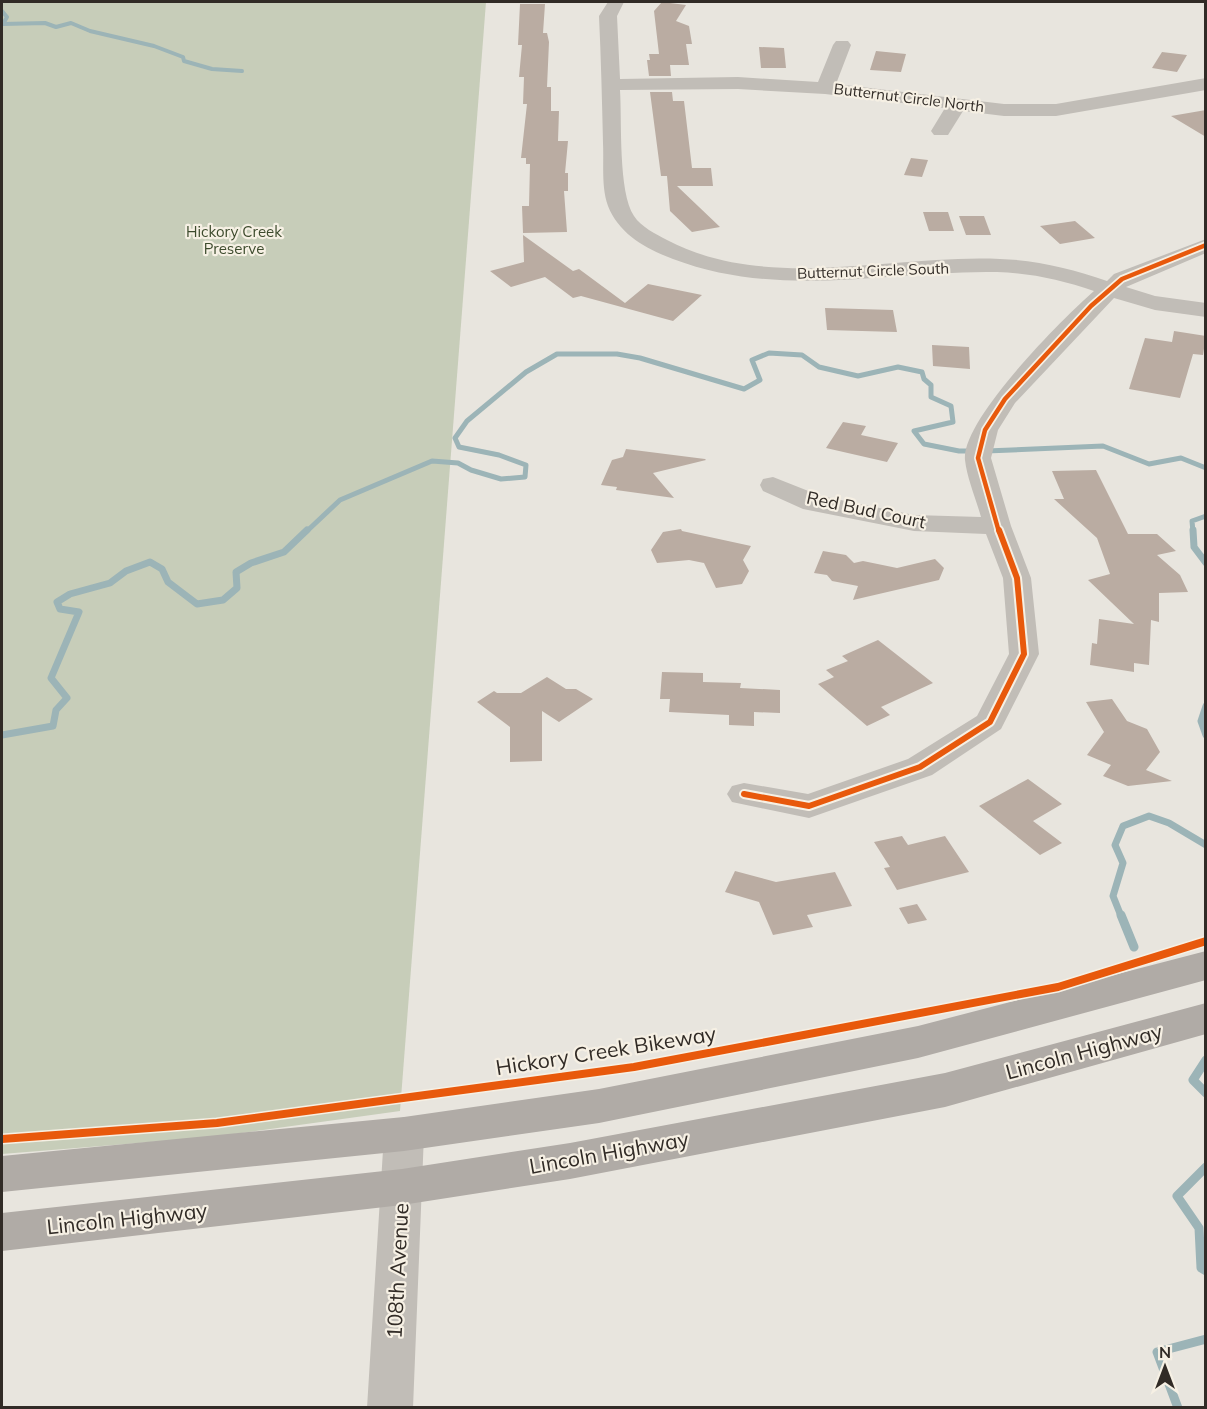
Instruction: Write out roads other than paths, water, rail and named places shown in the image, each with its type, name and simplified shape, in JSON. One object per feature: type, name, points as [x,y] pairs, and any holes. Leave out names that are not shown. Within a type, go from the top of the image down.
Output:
[{"type":"main road","points":[[2,1174],[404,1134],[599,1106],[918,1042],[1206,965]]},
{"type":"main road","name":"Lincoln Highway","points":[[2,1232],[402,1187],[570,1161],[945,1090],[1206,1018]]},
{"type":"street","name":"Butternut Circle South","points":[[616,2],[608,15],[615,195],[628,222],[638,231],[667,248],[726,266],[784,274],[836,275],[1006,266],[1047,271],[1167,306],[1206,310]]},
{"type":"street","points":[[825,88],[843,45]]},
{"type":"street","name":"Butternut Circle North","points":[[611,86],[738,83],[825,88],[1004,110],[1056,110],[1206,84]]},
{"type":"street","points":[[941,131],[957,105]]},
{"type":"street","points":[[744,794],[809,806],[920,767],[990,722],[1024,654],[1017,578],[997,526],[978,458],[982,442],[1005,399],[1090,306],[1122,279],[1206,245]]},
{"type":"street","name":"Red Bud Court","points":[[773,485],[813,503],[914,524],[997,526]]},
{"type":"street","name":"108th Avenue","points":[[390,1407],[404,1134]]},
{"type":"waterway","points":[[2,11],[7,17],[3,24],[45,23],[56,27],[71,23],[90,31],[154,46],[183,57],[184,61],[212,69],[242,71]]},
{"type":"waterway","points":[[306,532],[340,500],[432,461],[458,463],[471,470],[501,479],[525,477],[526,465],[499,455],[459,447],[455,438],[467,421],[526,372],[557,354],[617,354],[640,358],[744,389],[760,380],[752,360],[769,353],[802,355],[819,367],[858,376],[898,367],[922,372],[924,379],[931,385],[931,397],[951,406],[953,422],[914,431],[924,444],[959,451],[975,451]]},
{"type":"waterway","points":[[986,451],[1103,446],[1149,464],[1181,458],[1206,468]]},
{"type":"waterway","points":[[1193,532],[1192,521],[1206,516]]},
{"type":"waterway","points":[[2,735],[53,726],[56,710],[67,698],[51,678],[79,612],[60,609],[57,602],[70,594],[110,583],[126,571],[150,562],[162,569],[168,582],[197,604],[223,600],[237,588],[236,572],[251,563],[284,552],[307,530]]},
{"type":"waterway","points":[[1193,530],[1194,547],[1206,563]]},
{"type":"waterway","points":[[1206,706],[1201,721],[1206,735]]},
{"type":"waterway","points":[[1121,916],[1113,896],[1123,863],[1115,845],[1123,826],[1149,816],[1169,823],[1206,845]]},
{"type":"waterway","points":[[1121,915],[1134,947]]},
{"type":"waterway","points":[[1206,1060],[1193,1080],[1206,1093]]},
{"type":"waterway","points":[[1206,1167],[1177,1196],[1199,1228],[1201,1268],[1206,1271]]},
{"type":"waterway","points":[[1178,1408],[1157,1352],[1206,1339]]},
{"type":"park label","name":"Hickory Creek Preserve","points":[[234,240]]}]
